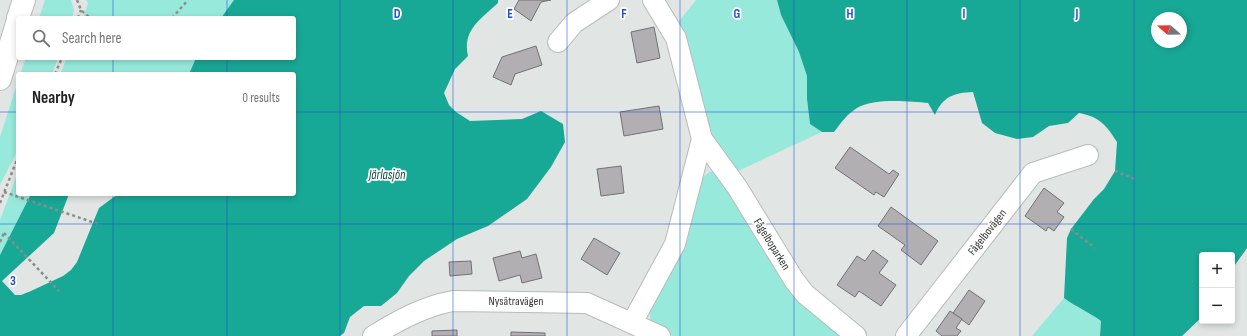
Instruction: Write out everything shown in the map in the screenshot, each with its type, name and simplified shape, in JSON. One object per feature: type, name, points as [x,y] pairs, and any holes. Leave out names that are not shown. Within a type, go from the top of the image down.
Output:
[{"type":"main road","points":[[19,16],[24,0]]},
{"type":"main road","points":[[0,79],[16,26]]},
{"type":"street","points":[[558,42],[574,23],[609,0]]},
{"type":"street","name":"Fågelboparken","points":[[653,0],[676,38],[702,139],[737,187],[794,280],[805,294],[856,336]]},
{"type":"street","name":"Fågelboparken","points":[[632,323],[675,244],[702,139]]},
{"type":"street","name":"Fågelbovägen","points":[[906,336],[1033,173],[1088,155]]},
{"type":"street","name":"Nysätravägen","points":[[373,336],[411,315],[437,304],[453,301],[587,303],[660,336]]},
{"type":"path","points":[[77,0],[81,10],[88,16]]},
{"type":"path","points":[[174,16],[188,0]]},
{"type":"path","points":[[79,16],[81,10]]},
{"type":"path","points":[[56,72],[61,60]]},
{"type":"path","points":[[0,203],[16,162]]},
{"type":"path","points":[[1115,171],[1137,180]]},
{"type":"path","points":[[4,192],[101,225]]},
{"type":"path","points":[[1071,229],[1095,248]]},
{"type":"path","points":[[0,234],[4,233]]},
{"type":"path","points":[[0,242],[4,233]]},
{"type":"path","points":[[4,233],[59,291]]},
{"type":"shaded area","points":[[45,0],[71,0],[74,10],[72,16],[40,16]]},
{"type":"shaded area","points":[[86,0],[234,0],[222,16],[84,16],[88,3]]},
{"type":"shaded area","points":[[696,0],[777,0],[781,15],[799,52],[807,76],[807,99],[810,124],[822,132],[738,171],[714,144],[708,132],[678,31],[680,20]]},
{"type":"shaded area","points":[[25,60],[57,60],[53,72],[21,72]]},
{"type":"shaded area","points":[[66,60],[195,60],[190,72],[61,72]]},
{"type":"shaded area","points":[[16,87],[16,154],[0,185],[0,137]]},
{"type":"shaded area","points":[[712,171],[719,172],[848,336],[673,336],[651,323],[650,312],[656,292],[686,244],[698,189],[704,176]]},
{"type":"shaded area","points":[[16,177],[16,196],[30,196],[0,255],[0,220]]},
{"type":"shaded area","points":[[1064,298],[1101,321],[1100,336],[1032,336]]},
{"type":"water","name":"Järlasjön","points":[[234,0],[498,0],[498,3],[479,20],[470,32],[467,47],[468,56],[455,69],[444,93],[449,105],[456,112],[470,121],[522,119],[541,111],[563,124],[565,142],[551,167],[527,199],[488,226],[457,239],[424,261],[409,276],[397,293],[381,306],[364,306],[350,317],[344,333],[340,336],[0,336],[0,255],[30,196],[296,196],[296,72],[190,72],[195,60],[296,60],[296,16],[222,16]]},
{"type":"water","points":[[777,0],[1247,0],[1247,248],[1235,265],[1235,252],[1199,252],[1199,320],[1182,336],[1100,336],[1101,321],[1064,298],[1067,238],[1071,229],[1094,199],[1104,189],[1115,171],[1117,142],[1106,126],[1097,119],[1079,113],[1068,123],[1049,126],[1033,137],[1017,139],[995,133],[982,123],[973,92],[960,93],[950,97],[942,104],[935,115],[928,103],[881,101],[864,105],[850,113],[834,132],[822,132],[810,124],[807,99],[807,76],[799,52],[781,15]]},
{"type":"pier","points":[[68,196],[115,196],[99,208],[77,262],[71,270],[63,276],[31,291],[21,295],[15,295],[2,281],[54,233]]},
{"type":"building","points":[[519,0],[551,0],[541,2],[531,21],[514,9]]},
{"type":"building","points":[[654,27],[660,58],[637,63],[631,32]]},
{"type":"building","points":[[536,46],[542,65],[515,74],[511,85],[493,77],[502,57]]},
{"type":"building","points":[[659,106],[663,129],[624,136],[620,112]]},
{"type":"building","points":[[850,147],[889,174],[893,170],[899,174],[884,197],[876,192],[874,195],[835,168]]},
{"type":"building","points":[[621,166],[624,193],[601,196],[597,169]]},
{"type":"building","points":[[1044,188],[1064,203],[1057,212],[1064,217],[1054,231],[1048,227],[1046,231],[1025,216]]},
{"type":"building","points":[[891,207],[938,241],[921,265],[901,250],[905,245],[878,226]]},
{"type":"building","points":[[594,238],[620,253],[607,275],[581,259]]},
{"type":"building","points":[[873,250],[888,261],[879,273],[896,285],[881,306],[859,291],[855,297],[837,285],[857,256],[865,261]]},
{"type":"building","points":[[520,251],[522,258],[536,254],[542,278],[522,283],[520,275],[499,281],[493,258]]},
{"type":"building","points":[[471,261],[472,274],[450,276],[449,262]]},
{"type":"building","points":[[969,290],[985,301],[969,325],[953,313]]},
{"type":"building","points":[[950,311],[962,319],[956,328],[961,331],[957,336],[942,336],[936,331]]},
{"type":"building","points":[[457,330],[457,336],[432,336],[432,331]]},
{"type":"building","points":[[511,332],[545,333],[545,336],[511,336]]}]
